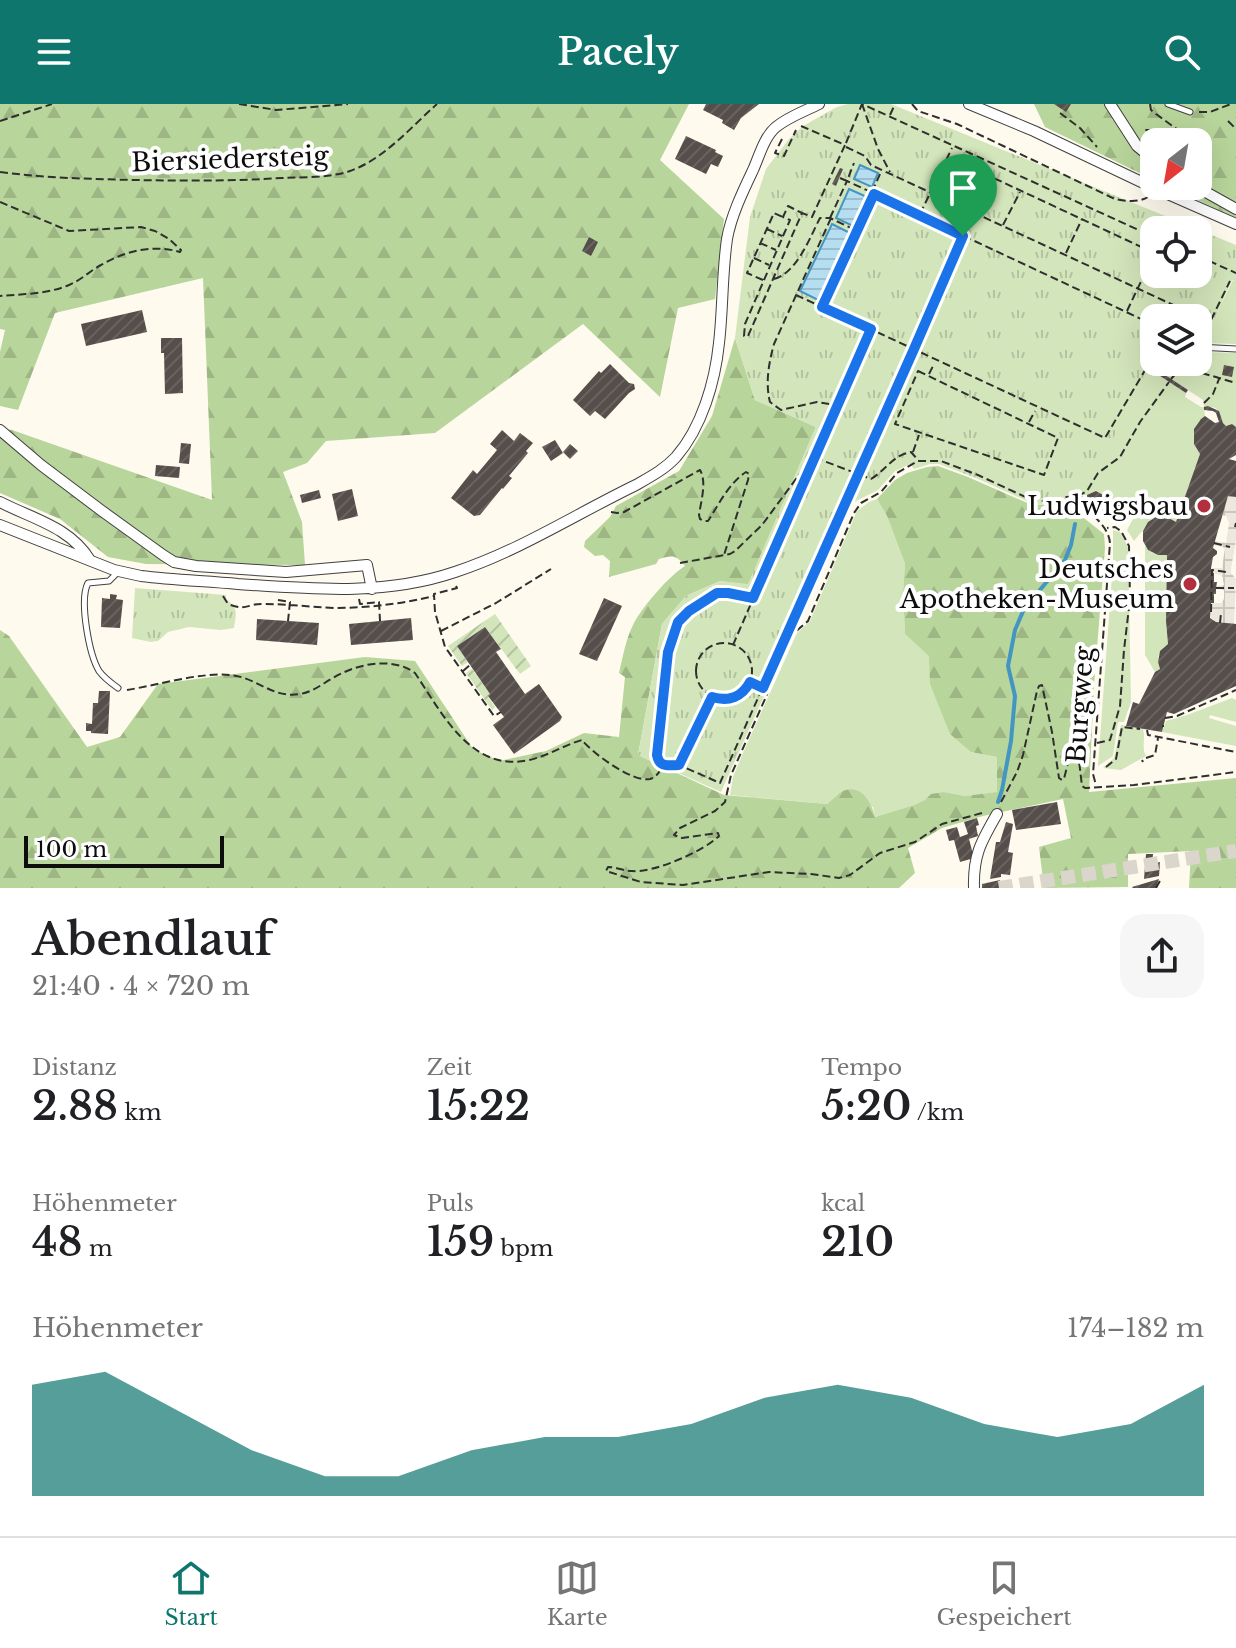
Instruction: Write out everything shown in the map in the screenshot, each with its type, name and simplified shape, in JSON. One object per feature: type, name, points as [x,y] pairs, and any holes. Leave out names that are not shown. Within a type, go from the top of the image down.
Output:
[{"type":"street","points":[[0,525],[118,571],[155,578],[313,590],[372,589],[425,581],[476,565],[515,547],[657,473],[676,456],[688,439],[707,400],[714,375],[727,241],[740,202],[772,131],[819,104]]},
{"type":"street","points":[[969,104],[1140,181]]},
{"type":"street","points":[[1110,104],[1140,148]]},
{"type":"street","points":[[1212,196],[1236,209]]},
{"type":"street","points":[[1181,200],[1236,224]]},
{"type":"street","points":[[0,430],[83,496],[174,562],[286,572],[367,565],[372,589]]},
{"type":"street","points":[[0,502],[64,532],[80,545],[90,560]]},
{"type":"street","points":[[974,888],[978,848],[997,815]]},
{"type":"lane","points":[[1168,104],[1190,112]]},
{"type":"lane","points":[[1212,348],[1236,349]]},
{"type":"lane","points":[[118,571],[109,581],[88,583],[85,590],[86,619],[95,660],[103,676],[118,688]]},
{"type":"path","points":[[0,121],[52,104]]},
{"type":"path","points":[[239,104],[276,110],[348,104]]},
{"type":"path","name":"Biersiedersteig","points":[[0,172],[31,176],[185,181],[338,174],[360,167],[377,156],[437,104]]},
{"type":"path","points":[[862,104],[1140,231]]},
{"type":"path","points":[[783,217],[788,206],[812,217],[862,104]]},
{"type":"path","points":[[862,104],[890,173]]},
{"type":"path","points":[[889,116],[895,104]]},
{"type":"path","points":[[912,104],[918,111],[957,124],[1115,199],[1144,200]]},
{"type":"path","points":[[1150,104],[1151,110],[1175,128]]},
{"type":"path","points":[[1190,112],[1210,112],[1231,104]]},
{"type":"path","points":[[1060,113],[1080,128],[1097,147]]},
{"type":"path","points":[[1228,121],[1236,129]]},
{"type":"path","points":[[781,142],[775,153],[784,156],[801,125],[865,156],[871,165],[1210,322],[1230,281]]},
{"type":"path","points":[[920,215],[953,146]]},
{"type":"path","points":[[944,163],[950,166],[953,159],[1140,246]]},
{"type":"path","points":[[837,406],[817,402],[781,410],[770,402],[767,390],[772,351],[854,163]]},
{"type":"path","points":[[822,307],[880,174]]},
{"type":"path","points":[[840,178],[1140,318]]},
{"type":"path","points":[[1003,226],[1020,191]]},
{"type":"path","points":[[0,202],[69,231],[141,227],[162,235],[181,250],[161,248],[130,253],[104,263],[66,286],[43,292],[0,296]]},
{"type":"path","points":[[764,280],[747,273],[774,213],[790,220],[745,324],[743,333],[746,337],[802,213]]},
{"type":"path","points":[[772,279],[782,276],[805,250],[820,218],[831,218],[857,231]]},
{"type":"path","points":[[1066,254],[1082,219]]},
{"type":"path","points":[[767,229],[783,236]]},
{"type":"path","points":[[753,598],[717,593],[678,622],[670,643],[664,681],[657,755],[663,765],[679,765],[720,783],[963,236]]},
{"type":"path","points":[[760,243],[777,251]]},
{"type":"path","points":[[754,258],[770,265]]},
{"type":"path","points":[[1212,262],[1236,273]]},
{"type":"path","points":[[1126,312],[1140,284]]},
{"type":"path","points":[[796,295],[1105,438],[1142,376]]},
{"type":"path","points":[[733,645],[871,329]]},
{"type":"path","points":[[929,375],[934,364]]},
{"type":"path","points":[[1098,787],[1090,789],[1082,786],[1076,742],[1072,743],[1064,779],[1059,778],[1042,685],[1037,691],[1023,755],[997,815],[969,816],[942,824],[915,842],[880,853],[857,871],[839,878],[769,872],[683,885],[641,882],[606,871],[608,867],[613,867],[642,871],[690,856],[719,836],[718,833],[682,838],[674,835],[680,828],[715,811],[725,802],[731,775],[750,732],[795,632],[808,621],[855,509],[881,492],[897,473],[918,461],[941,461],[1034,501],[1080,495],[1087,491],[1098,473],[1120,457],[1146,413],[1180,369],[1236,383]]},
{"type":"path","points":[[918,371],[1029,423],[1058,438],[1044,475],[895,424],[918,371]]},
{"type":"path","points":[[1204,403],[1213,394],[1219,377]]},
{"type":"path","points":[[1029,423],[1035,411]]},
{"type":"path","points":[[918,461],[913,453],[919,433]]},
{"type":"path","points":[[680,563],[735,551],[762,525],[810,460],[816,458],[871,479],[896,457],[913,453]]},
{"type":"path","points":[[601,502],[613,513],[624,512],[700,470],[704,484],[699,515],[700,519],[708,521],[731,486],[746,472],[749,474],[748,480],[724,555]]},
{"type":"path","points":[[1080,495],[1084,506],[1106,528],[1115,527],[1121,531],[1129,546],[1130,599],[1120,706],[1110,740],[1096,743]]},
{"type":"path","name":"Burgweg","points":[[1106,528],[1110,543],[1093,781],[1098,787],[1134,785],[1236,772]]},
{"type":"path","points":[[1214,543],[1230,547]]},
{"type":"path","points":[[440,632],[496,603],[551,569]]},
{"type":"path","points":[[1211,612],[1212,570],[1226,572]]},
{"type":"path","points":[[1213,587],[1234,588]]},
{"type":"path","points":[[223,595],[228,604],[241,608],[261,603],[335,608],[434,596],[457,588]]},
{"type":"path","points":[[434,596],[445,647],[494,716],[501,712]]},
{"type":"path","points":[[278,601],[290,602],[288,621]]},
{"type":"path","points":[[360,604],[379,602],[380,621]]},
{"type":"path","points":[[1220,623],[1221,613]]},
{"type":"path","points":[[722,643],[733,645],[743,650],[749,659],[752,670],[750,682],[736,697],[725,700],[712,697],[698,683],[697,662],[703,652],[712,646],[722,643]]},
{"type":"path","points":[[118,688],[127,690],[217,674],[242,677],[277,694],[300,695],[359,666],[386,664],[407,667],[415,673],[459,736],[471,748],[496,760],[516,762],[533,759],[582,740],[588,748],[636,777],[651,779],[663,765]]},
{"type":"path","points":[[462,671],[470,665]]},
{"type":"path","points":[[750,682],[763,688]]},
{"type":"path","points":[[1165,718],[1177,716],[1236,690]]},
{"type":"path","points":[[679,765],[712,697]]},
{"type":"path","points":[[1106,767],[1116,759],[1122,727],[1140,729]]},
{"type":"path","points":[[1147,730],[1148,735],[1236,752]]},
{"type":"path","points":[[1146,758],[1155,755],[1158,737]]},
{"type":"path","points":[[1156,888],[1161,879]]},
{"type":"green space","points":[[0,104],[689,104],[660,160],[724,219],[715,299],[678,308],[660,397],[583,324],[435,433],[326,441],[307,463],[283,472],[302,522],[305,565],[146,564],[108,557],[60,519],[0,493],[0,429],[12,430],[212,500],[203,278],[55,313],[18,410],[0,406],[0,352],[5,330],[0,329]]},
{"type":"green space","points":[[848,104],[891,104],[1165,216],[1140,216],[1140,288],[1212,288],[1212,235],[1236,245],[1236,281],[1232,280],[1212,324],[1212,304],[1140,304],[1140,376],[1149,376],[1077,506],[1063,501],[1037,505],[939,464],[914,469],[910,464],[895,471],[878,490],[850,504],[721,792],[638,755],[662,624],[686,596],[720,581],[748,584],[816,427],[755,400],[735,338],[750,217],[766,169],[803,126]]},
{"type":"green space","points":[[1034,104],[1236,104],[1236,218],[1197,200],[1212,200],[1212,128],[1140,128],[1140,173],[1045,127]]},
{"type":"green space","points":[[1233,280],[1236,281],[1236,344],[1212,343],[1212,323]]},
{"type":"green space","points":[[735,338],[755,400],[816,427],[748,585],[720,581],[686,596],[662,624],[638,755],[724,795],[827,804],[843,791],[855,790],[865,796],[875,817],[914,805],[931,794],[944,792],[965,796],[997,792],[997,757],[971,752],[950,734],[930,684],[929,656],[905,634],[905,564],[887,516],[877,499],[895,480],[907,473],[938,466],[1032,505],[1065,503],[1104,534],[1089,792],[1236,778],[1236,888],[1189,888],[1191,851],[1128,854],[1128,887],[1044,888],[1039,847],[1071,838],[1063,799],[942,828],[908,848],[915,873],[899,888],[0,888],[0,630],[9,636],[87,747],[120,737],[158,684],[365,657],[415,661],[473,749],[499,761],[546,751],[584,733],[619,737],[625,677],[619,673],[629,635],[650,600],[685,566],[677,558],[667,557],[659,559],[656,564],[609,577],[610,561],[603,555],[595,556],[584,547],[585,541],[610,517],[616,506],[679,471],[712,416]]},
{"type":"green space","points":[[1212,352],[1236,353],[1236,427],[1232,424],[1226,426],[1219,412],[1204,407],[1203,400],[1167,376],[1212,376]]},
{"type":"green space","points":[[1148,376],[1160,376],[1204,407],[1205,416],[1197,424],[1194,434],[1200,454],[1176,522],[1167,517],[1152,519],[1134,541],[1127,530],[1138,510],[1097,491],[1080,495]]},
{"type":"green space","points":[[877,499],[887,516],[905,564],[905,634],[930,656],[931,685],[971,752],[997,757],[998,792],[965,796],[944,792],[875,817],[873,807],[838,794],[827,804],[730,795],[733,777],[743,753],[797,633],[810,621],[857,511]]},
{"type":"green space","points":[[1113,530],[1120,532],[1128,547],[1131,702],[1124,722],[1118,722],[1113,756],[1098,766],[1113,562]]},
{"type":"green space","points":[[1145,546],[1152,553],[1167,555],[1168,644],[1160,652],[1160,669],[1155,672],[1145,655]]},
{"type":"green space","points":[[135,588],[226,595],[236,612],[234,628],[189,627],[168,632],[158,641],[151,642],[132,638]]},
{"type":"green space","points":[[495,614],[531,666],[520,674],[485,627],[457,646],[468,662],[462,666],[448,646]]},
{"type":"green space","points":[[472,669],[490,694],[488,697],[495,707],[492,710],[466,673]]},
{"type":"green space","points":[[1232,698],[1236,700],[1236,722],[1210,715],[1209,718],[1236,726],[1236,746],[1162,732],[1166,721]]},
{"type":"green space","points":[[1121,725],[1143,729],[1146,756],[1121,770],[1103,768],[1114,758]]},
{"type":"shaded area","points":[[1228,496],[1236,497],[1236,540],[1231,569],[1236,579],[1234,624],[1216,622],[1211,618],[1211,603],[1221,603],[1224,599],[1224,590],[1216,589],[1216,586],[1224,585],[1222,575],[1211,573],[1211,568],[1222,568],[1225,548],[1214,545],[1215,541],[1226,543],[1229,523],[1222,515]]},
{"type":"water","points":[[860,165],[878,173],[872,187],[854,179]]},
{"type":"water","points":[[849,189],[867,197],[853,226],[836,218]]},
{"type":"water","points":[[832,224],[850,233],[818,300],[800,291]]},
{"type":"building","points":[[706,104],[759,104],[741,118],[734,130],[722,123],[723,120],[703,110]]},
{"type":"building","points":[[1054,104],[1071,104],[1066,112]]},
{"type":"building","points":[[686,136],[723,156],[718,167],[711,164],[706,174],[675,159]]},
{"type":"building","points":[[840,168],[843,169],[836,186],[832,184]]},
{"type":"building","points":[[589,237],[598,242],[591,256],[582,251]]},
{"type":"building","points":[[142,310],[147,332],[86,346],[81,324]]},
{"type":"building","points":[[161,338],[182,338],[183,393],[165,394]]},
{"type":"building","points":[[610,364],[629,383],[634,384],[635,389],[605,419],[595,411],[590,416],[573,400],[599,371],[601,373]]},
{"type":"building","points":[[1224,365],[1234,367],[1232,377],[1222,375]]},
{"type":"building","points":[[1160,376],[1167,376],[1188,390],[1186,393]]},
{"type":"building","points":[[1208,406],[1219,411],[1226,426],[1232,424],[1236,427],[1236,455],[1229,459],[1236,461],[1236,497],[1228,496],[1213,548],[1217,554],[1213,557],[1211,573],[1214,573],[1214,582],[1217,582],[1210,618],[1216,622],[1236,624],[1236,686],[1174,714],[1167,712],[1162,732],[1126,726],[1133,702],[1139,704],[1155,672],[1160,669],[1160,651],[1168,644],[1167,555],[1148,550],[1143,541],[1143,531],[1148,522],[1156,517],[1167,517],[1176,522],[1200,454],[1194,444],[1194,429],[1205,416],[1215,423],[1219,422],[1216,413],[1204,410]]},
{"type":"building","points":[[502,430],[514,441],[520,433],[533,443],[509,476],[512,478],[480,515],[474,516],[451,498],[473,470],[477,474],[497,450],[490,444]]},
{"type":"building","points":[[555,440],[563,453],[551,461],[542,447]]},
{"type":"building","points":[[181,443],[191,444],[189,464],[179,463]]},
{"type":"building","points":[[570,444],[578,451],[570,459],[563,452]]},
{"type":"building","points":[[156,465],[180,467],[179,478],[155,476]]},
{"type":"building","points":[[352,489],[358,516],[338,521],[332,494]]},
{"type":"building","points":[[319,490],[321,498],[302,503],[300,495]]},
{"type":"building","points":[[1096,491],[1128,508],[1119,523],[1088,506],[1087,495]]},
{"type":"building","points":[[110,594],[123,600],[120,628],[101,627],[102,598],[110,599]]},
{"type":"building","points":[[604,598],[622,606],[597,661],[579,654]]},
{"type":"building","points":[[411,618],[413,640],[351,645],[349,624]]},
{"type":"building","points":[[257,619],[319,623],[317,645],[256,640]]},
{"type":"building","points":[[485,627],[501,649],[496,652],[525,694],[539,684],[562,717],[514,754],[493,725],[504,717],[457,646]]},
{"type":"building","points":[[99,691],[110,691],[108,734],[86,731],[86,723],[92,724],[93,703],[98,703]]},
{"type":"building","points":[[1057,802],[1061,824],[1016,830],[1012,810]]},
{"type":"building","points":[[977,818],[978,836],[969,839],[974,858],[960,862],[954,840],[949,841],[946,830],[957,827],[960,837],[968,834],[964,822]]},
{"type":"building","points":[[1006,822],[1013,824],[1008,852],[1013,853],[1010,875],[1001,874],[1001,877],[990,879],[996,842],[1000,842]]},
{"type":"building","points":[[1146,854],[1153,854],[1152,864],[1160,862],[1159,876],[1144,879]]},
{"type":"building","points":[[1159,879],[1156,888],[1132,887]]},
{"type":"building","points":[[1000,880],[1001,888],[982,888],[982,884]]},
{"type":"waterway","points":[[998,802],[1011,741],[1015,696],[1008,666],[1015,630],[1024,609],[1065,560],[1075,524]]},
{"type":"tunnel","points":[[999,888],[1236,851]]},
{"type":"place","name":"Ludwigsbau","points":[[1204,506]]},
{"type":"place","name":"Deutsches Apotheken-Museum","points":[[1190,584]]},
{"type":"route","points":[[874,194],[963,236],[763,688],[750,682],[736,697],[725,700],[712,697],[679,765],[661,764],[657,755],[664,681],[670,643],[678,622],[717,593],[753,598],[871,329],[822,307],[874,194]]}]
